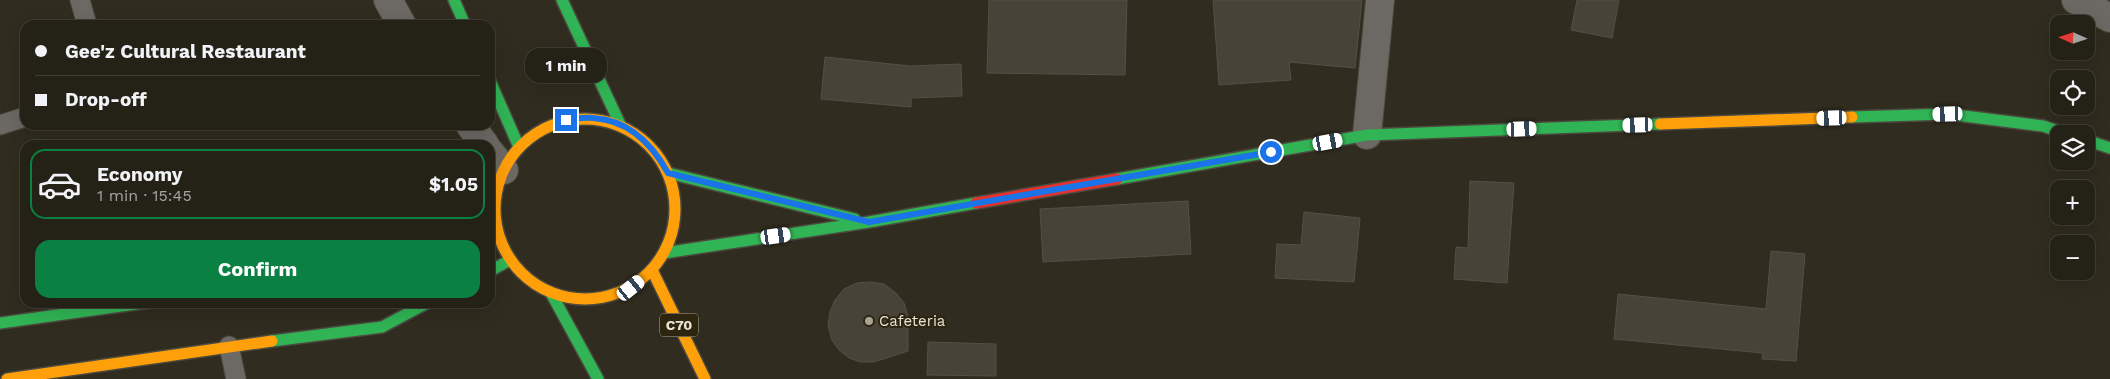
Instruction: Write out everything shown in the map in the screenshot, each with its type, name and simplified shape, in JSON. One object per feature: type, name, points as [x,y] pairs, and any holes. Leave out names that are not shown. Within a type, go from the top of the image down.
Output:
[{"type":"main road","points":[[454,0],[463,20]]},
{"type":"main road","points":[[562,0],[620,124]]},
{"type":"main road","points":[[495,92],[519,147]]},
{"type":"main road","points":[[664,253],[869,222],[1367,135],[1948,114],[2050,128]]},
{"type":"main road","points":[[594,118],[620,124],[641,136],[657,153],[668,173],[675,200],[674,228],[664,253],[652,270],[631,288],[605,298],[578,300],[551,293],[529,279],[510,260],[500,239],[495,216],[495,178],[519,147],[540,130],[566,120],[594,118]]},
{"type":"main road","points":[[2095,143],[2110,148]]},
{"type":"main road","points":[[668,173],[869,222]]},
{"type":"main road","points":[[495,268],[510,260]]},
{"type":"main road","name":"C70","points":[[652,270],[705,379]]},
{"type":"main road","points":[[551,293],[598,379]]},
{"type":"main road","points":[[0,323],[107,308]]},
{"type":"main road","points":[[7,379],[230,346],[382,327],[418,308]]},
{"type":"street","points":[[388,0],[399,20]]},
{"type":"street","points":[[1367,135],[1380,0]]},
{"type":"street","points":[[2076,0],[2110,18]]},
{"type":"lane","points":[[80,0],[86,20]]},
{"type":"lane","points":[[0,124],[20,118]]},
{"type":"lane","points":[[230,346],[236,379]]},
{"type":"building","points":[[989,0],[1127,0],[1125,75],[987,73]]},
{"type":"building","points":[[1213,0],[1362,0],[1355,68],[1289,62],[1291,80],[1219,85]]},
{"type":"building","points":[[1577,0],[1619,0],[1612,38],[1571,30]]},
{"type":"building","points":[[825,57],[910,66],[961,64],[962,96],[911,98],[911,107],[821,99]]},
{"type":"building","points":[[1470,181],[1514,183],[1507,283],[1454,279],[1456,247],[1468,248]]},
{"type":"building","points":[[1188,201],[1191,254],[1043,262],[1040,209]]},
{"type":"building","points":[[1304,212],[1360,218],[1354,282],[1275,278],[1277,244],[1301,245]]},
{"type":"building","points":[[1771,251],[1805,254],[1796,361],[1762,359],[1763,353],[1614,339],[1618,294],[1766,309]]},
{"type":"building","name":"Cafeteria","points":[[871,282],[884,284],[896,293],[904,303],[908,316],[908,351],[874,362],[861,362],[849,358],[839,350],[832,340],[828,326],[830,312],[835,300],[844,289],[857,283]]},
{"type":"building","points":[[928,342],[996,344],[996,376],[927,375]]},
{"type":"traffic: fast","points":[[454,0],[463,20]]},
{"type":"traffic: fast","points":[[562,0],[620,124]]},
{"type":"traffic: fast","points":[[495,92],[519,147]]},
{"type":"traffic: fast","points":[[1852,117],[1948,114],[2050,128]]},
{"type":"traffic: fast","points":[[1117,179],[1367,135],[1660,124]]},
{"type":"traffic: fast","points":[[2095,143],[2110,148]]},
{"type":"traffic: fast","points":[[668,173],[855,219]]},
{"type":"traffic: fast","points":[[664,253],[869,222],[976,203]]},
{"type":"traffic: fast","points":[[495,268],[510,260]]},
{"type":"traffic: fast","points":[[551,293],[598,379]]},
{"type":"traffic: fast","points":[[0,323],[107,308]]},
{"type":"traffic: fast","points":[[272,341],[382,327],[418,308]]},
{"type":"traffic: slow","points":[[1660,124],[1852,117]]},
{"type":"traffic: slow","points":[[576,119],[594,119],[619,126],[635,134],[649,145],[660,159],[668,175],[675,200],[675,209],[675,218],[668,243],[660,259],[649,273],[635,284],[611,295],[594,299],[576,299],[559,295],[535,284],[515,266],[499,235],[495,218],[495,200],[499,183],[510,159],[528,139],[559,123],[576,119]]},
{"type":"traffic: slow","points":[[652,270],[705,379]]},
{"type":"traffic: slow","points":[[7,379],[272,341]]},
{"type":"traffic: jam","points":[[976,203],[1117,179]]},
{"type":"place","name":"Cafeteria","points":[[869,321]]},
{"type":"route","points":[[566,120],[594,118],[620,124],[641,136],[657,153],[668,173],[869,222],[1271,152]]}]
